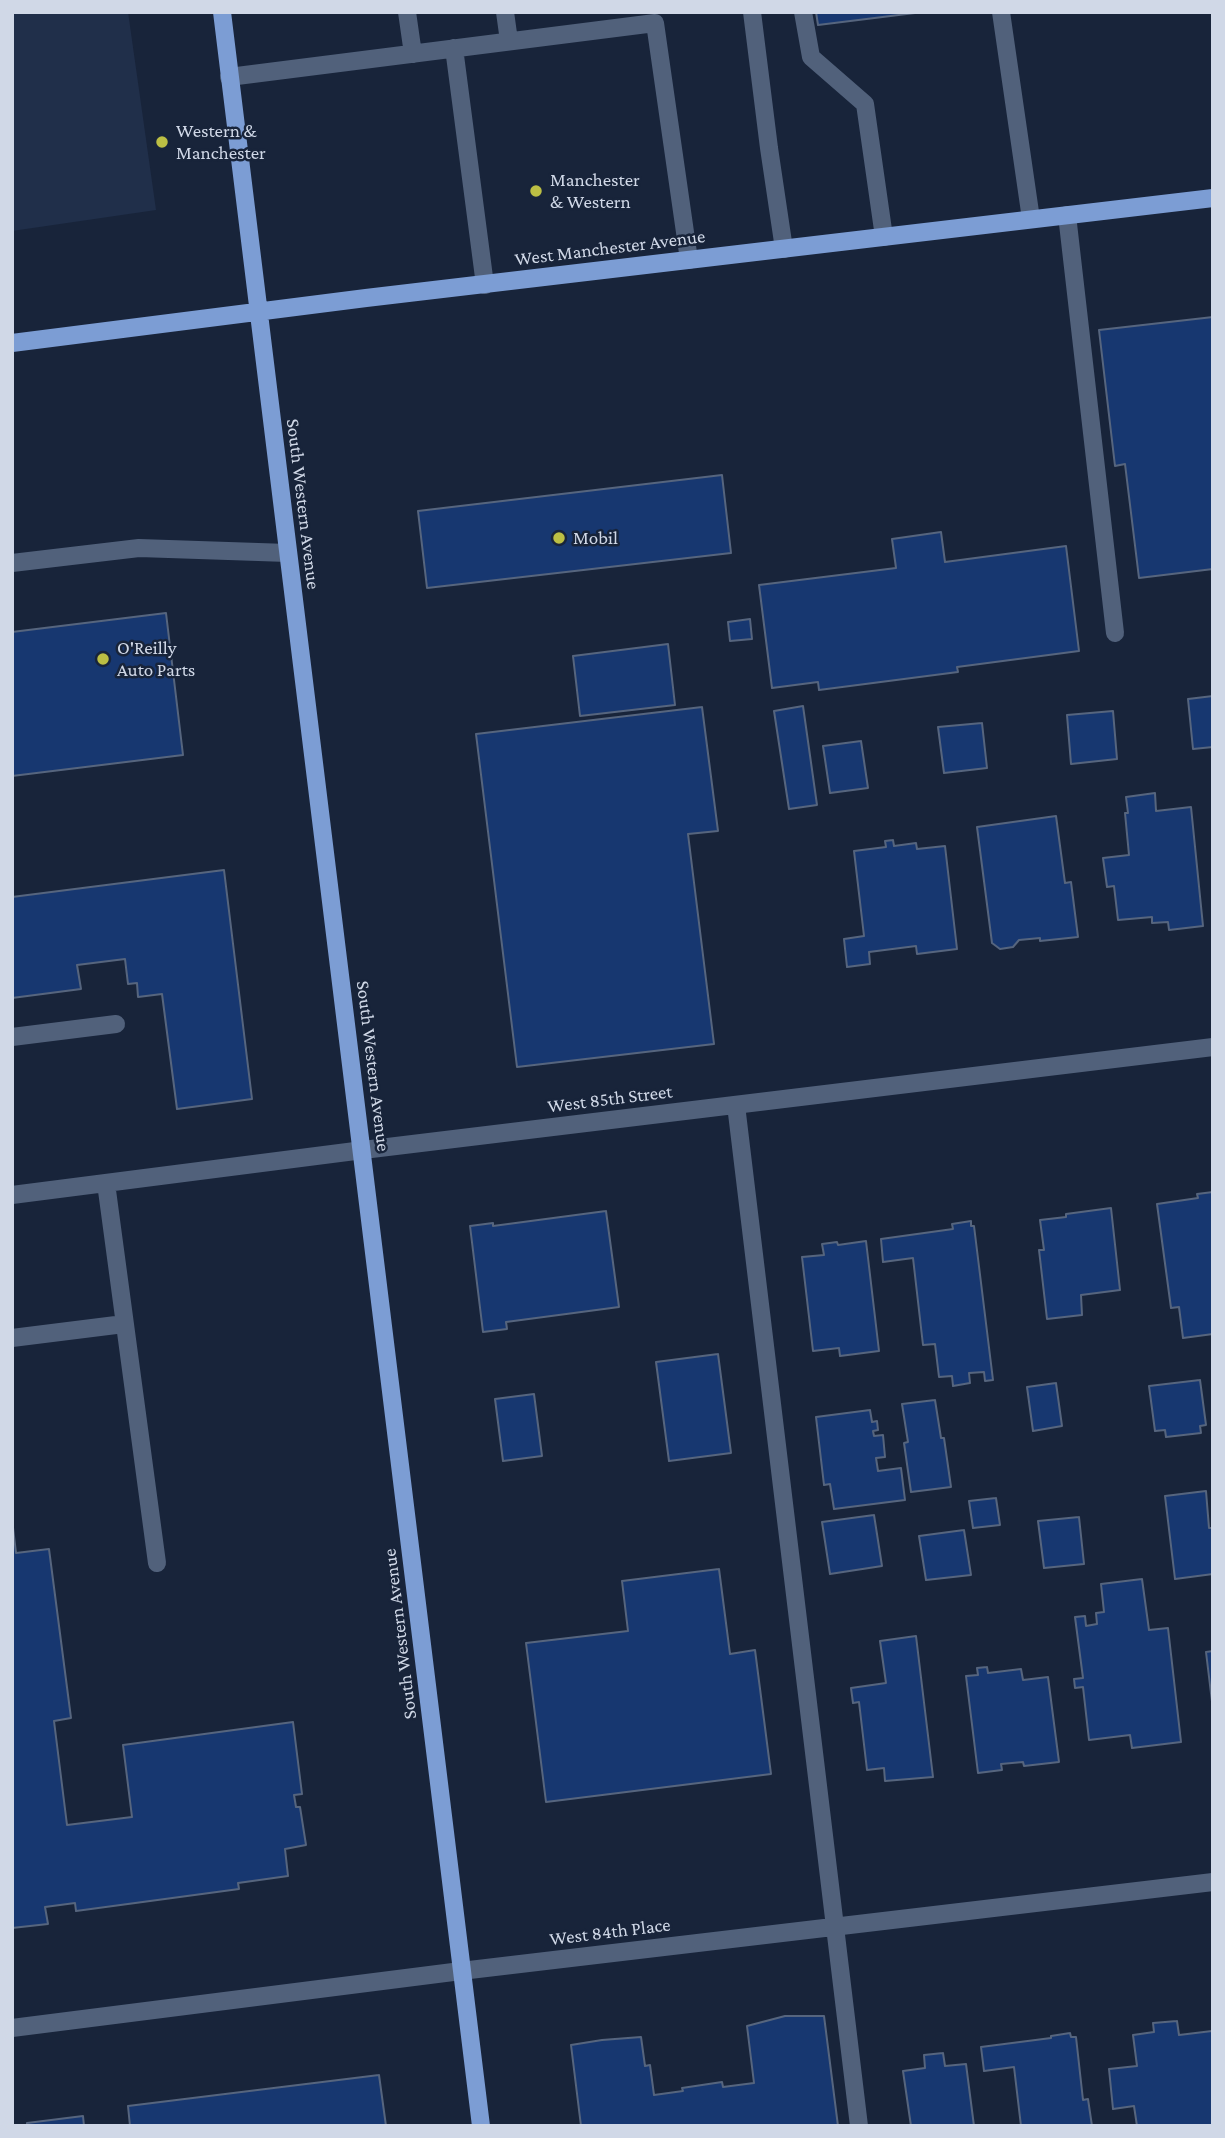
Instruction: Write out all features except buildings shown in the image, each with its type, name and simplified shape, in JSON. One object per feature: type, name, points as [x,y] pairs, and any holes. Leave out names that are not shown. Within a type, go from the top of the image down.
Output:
[{"type":"main road","name":"South Western Avenue","points":[[222,12],[481,2126]]},
{"type":"main road","name":"West Manchester Avenue","points":[[12,343],[1213,198]]},
{"type":"street","points":[[407,12],[413,54]]},
{"type":"street","points":[[505,12],[509,41]]},
{"type":"street","points":[[752,12],[784,249]]},
{"type":"street","points":[[803,12],[811,57],[865,104],[884,237]]},
{"type":"street","points":[[1001,12],[1031,219]]},
{"type":"street","points":[[229,77],[509,41],[602,21],[655,23],[689,260]]},
{"type":"street","points":[[454,48],[485,285]]},
{"type":"street","points":[[1067,215],[1115,633]]},
{"type":"street","points":[[12,563],[139,548],[288,553]]},
{"type":"street","points":[[12,1037],[116,1024]]},
{"type":"street","name":"West 85th Street","points":[[12,1195],[1213,1047]]},
{"type":"street","points":[[736,1105],[859,2126]]},
{"type":"street","points":[[106,1183],[157,1563]]},
{"type":"street","points":[[12,1338],[124,1324]]},
{"type":"street","name":"West 84th Place","points":[[12,2028],[461,1971],[1213,1882]]},
{"type":"shaded area","points":[[12,12],[128,12],[156,210],[12,231]]},
{"type":"place","name":"Western & Manchester","points":[[162,142]]},
{"type":"place","name":"Manchester & Western","points":[[536,191]]},
{"type":"place","name":"Mobil","points":[[559,538]]},
{"type":"place","name":"O'Reilly Auto Parts","points":[[103,659]]}]
